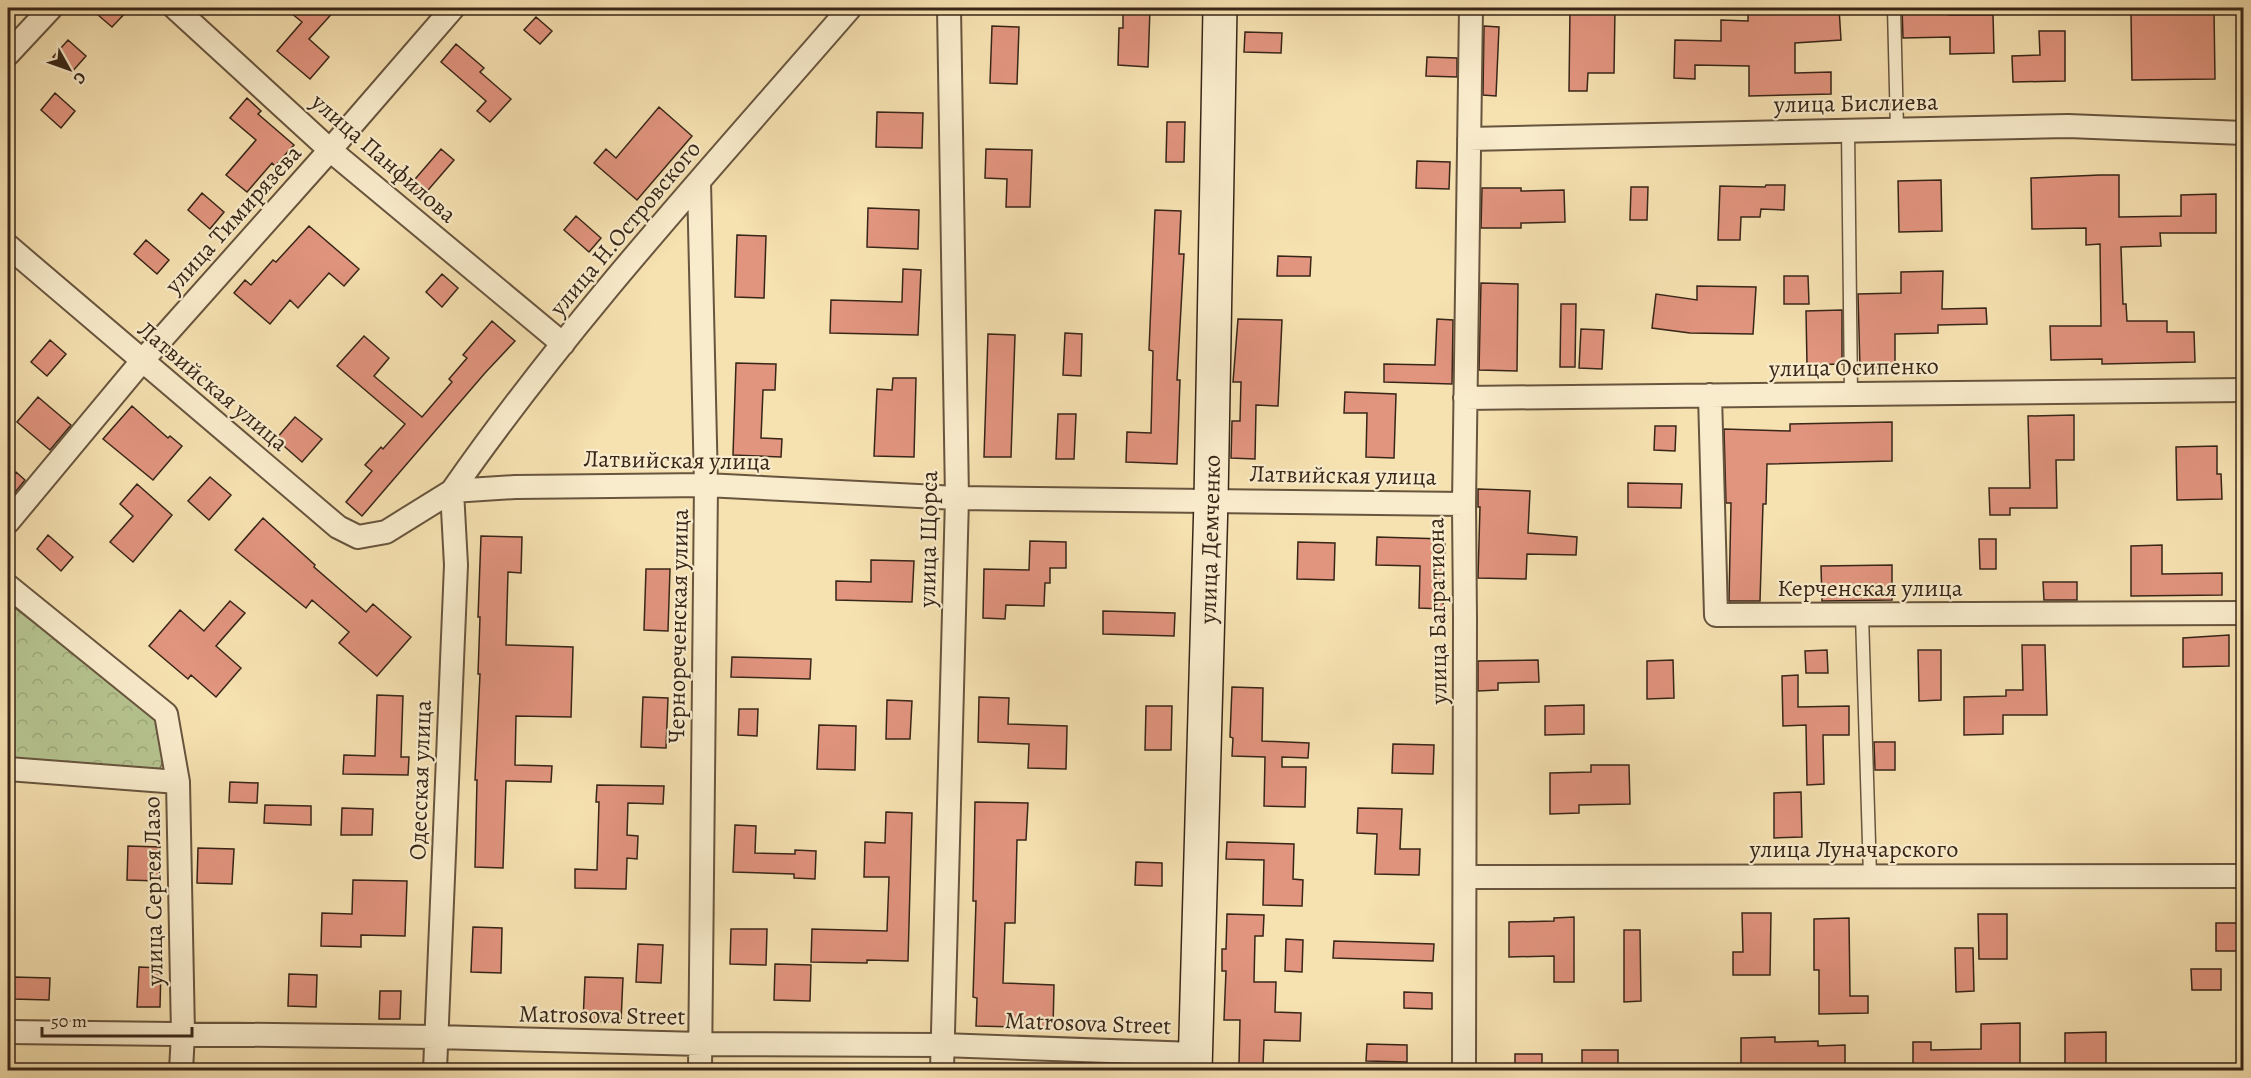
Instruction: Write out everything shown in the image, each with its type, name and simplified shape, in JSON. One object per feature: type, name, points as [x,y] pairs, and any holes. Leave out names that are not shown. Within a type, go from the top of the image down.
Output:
[{"type":"street","points":[[8,54],[51,8]]},
{"type":"street","name":"улица Панфилова","points":[[175,8],[330,150],[563,344]]},
{"type":"street","name":"улица Тимирязева","points":[[8,522],[142,361],[453,8]]},
{"type":"street","name":"улица Н.Островского","points":[[452,491],[486,442],[563,344],[699,182],[850,8]]},
{"type":"street","name":"улица Щорса","points":[[942,1071],[957,498],[949,8]]},
{"type":"street","name":"улица Демченко","points":[[1195,1062],[1211,500],[1220,8]]},
{"type":"street","name":"улица Багратиона","points":[[1464,1071],[1464,504],[1471,8]]},
{"type":"street","name":"улица Бислиева","points":[[1469,139],[2068,126],[2244,133]]},
{"type":"street","name":"Чернореченская улица","points":[[699,182],[706,485],[700,1071]]},
{"type":"street","name":"Латвийская улица","points":[[8,246],[338,527],[358,537],[386,532],[452,491],[515,486],[706,485],[957,498],[1464,504]]},
{"type":"street","name":"улица Осипенко","points":[[1465,398],[2244,390]]},
{"type":"street","name":"Керченская улица","points":[[1710,395],[1716,615],[2244,613]]},
{"type":"street","name":"Одесская улица","points":[[435,1071],[456,565],[452,491]]},
{"type":"street","name":"улица Сергея Лазо","points":[[8,585],[166,714],[178,782],[183,1034],[181,1071]]},
{"type":"street","name":"улица Сергея Лазо","points":[[8,769],[178,782]]},
{"type":"street","name":"улица Луначарского","points":[[1465,877],[2244,876]]},
{"type":"street","name":"Matrosova Street","points":[[8,1032],[436,1037],[701,1044],[942,1045],[1195,1062]]},
{"type":"lane","points":[[1894,8],[1897,129]]},
{"type":"lane","points":[[1848,130],[1851,394]]},
{"type":"lane","points":[[1862,615],[1870,876]]},
{"type":"green space","points":[[8,603],[151,711],[169,750],[159,770],[8,761]]},
{"type":"building","points":[[90,8],[130,8],[112,27]]},
{"type":"building","points":[[285,8],[337,8],[309,39],[329,57],[310,79],[277,51],[302,22]]},
{"type":"building","points":[[1123,8],[1150,8],[1148,67],[1118,65],[1119,28],[1123,28]]},
{"type":"building","points":[[1570,8],[1615,8],[1614,73],[1588,73],[1587,91],[1569,91]]},
{"type":"building","points":[[1748,8],[1839,8],[1841,40],[1795,43],[1795,73],[1831,72],[1831,94],[1749,96],[1749,66],[1695,65],[1695,79],[1674,78],[1675,40],[1721,41],[1721,20],[1748,21]]},
{"type":"building","points":[[1902,8],[1949,8],[1949,15],[1993,15],[1994,53],[1950,54],[1950,37],[1903,38]]},
{"type":"building","points":[[2172,10],[2214,10],[2215,79],[2132,80],[2131,14],[2172,14]]},
{"type":"building","points":[[536,17],[552,31],[540,44],[524,30]]},
{"type":"building","points":[[992,26],[1019,27],[1017,84],[990,83]]},
{"type":"building","points":[[1484,26],[1499,27],[1496,96],[1483,95]]},
{"type":"building","points":[[2039,31],[2065,31],[2065,81],[2013,82],[2012,56],[2040,55]]},
{"type":"building","points":[[1245,32],[1282,33],[1281,53],[1244,52]]},
{"type":"building","points":[[68,40],[86,56],[71,73],[53,57]]},
{"type":"building","points":[[456,44],[484,68],[480,72],[511,99],[490,122],[477,111],[486,101],[441,62]]},
{"type":"building","points":[[1427,57],[1457,58],[1457,77],[1426,76]]},
{"type":"building","points":[[55,93],[75,111],[61,128],[41,110]]},
{"type":"building","points":[[247,98],[261,111],[258,114],[294,145],[275,166],[272,163],[247,192],[226,175],[256,140],[230,118]]},
{"type":"building","points":[[659,107],[692,136],[637,200],[594,163],[606,149],[616,158]]},
{"type":"building","points":[[877,112],[923,113],[922,148],[876,147]]},
{"type":"building","points":[[1167,122],[1185,122],[1184,162],[1166,162]]},
{"type":"building","points":[[441,149],[454,160],[423,196],[410,185]]},
{"type":"building","points":[[986,149],[1032,150],[1030,207],[1006,207],[1007,179],[985,178]]},
{"type":"building","points":[[1417,161],[1450,162],[1449,189],[1416,188]]},
{"type":"building","points":[[2119,175],[2119,217],[2181,216],[2181,195],[2216,194],[2216,233],[2160,233],[2161,246],[2121,247],[2123,304],[2126,304],[2127,321],[2167,321],[2167,332],[2194,332],[2195,362],[2102,364],[2102,359],[2051,360],[2050,326],[2101,326],[2100,244],[2086,245],[2086,228],[2032,229],[2031,178]]},
{"type":"building","points":[[1941,180],[1942,231],[1899,232],[1898,181]]},
{"type":"building","points":[[1766,185],[1785,185],[1784,210],[1761,209],[1760,217],[1741,217],[1740,240],[1718,240],[1720,186],[1765,187]]},
{"type":"building","points":[[1631,187],[1648,187],[1647,220],[1630,220]]},
{"type":"building","points":[[1482,188],[1521,188],[1521,191],[1564,190],[1565,222],[1521,223],[1521,228],[1481,228]]},
{"type":"building","points":[[202,193],[224,212],[210,229],[188,210]]},
{"type":"building","points":[[868,208],[919,210],[918,249],[867,247]]},
{"type":"building","points":[[1155,210],[1181,211],[1179,254],[1184,254],[1177,380],[1180,380],[1177,464],[1126,462],[1127,432],[1151,433],[1153,351],[1149,350]]},
{"type":"building","points":[[576,216],[601,238],[589,252],[564,230]]},
{"type":"building","points":[[309,226],[359,269],[344,286],[329,273],[298,308],[290,300],[270,324],[234,293],[245,280],[251,285],[273,260],[276,262]]},
{"type":"building","points":[[737,235],[766,236],[764,298],[735,297]]},
{"type":"building","points":[[146,240],[169,260],[157,274],[134,254]]},
{"type":"building","points":[[1278,256],[1311,257],[1310,276],[1277,276]]},
{"type":"building","points":[[903,269],[921,270],[918,335],[830,333],[831,300],[902,302]]},
{"type":"building","points":[[1943,271],[1942,309],[1986,308],[1987,324],[1938,325],[1938,333],[1895,334],[1895,367],[1860,368],[1858,294],[1901,293],[1901,272]]},
{"type":"building","points":[[442,274],[458,288],[442,307],[426,292]]},
{"type":"building","points":[[1784,276],[1808,276],[1809,304],[1784,304]]},
{"type":"building","points":[[1481,283],[1518,284],[1517,371],[1479,370]]},
{"type":"building","points":[[1697,286],[1756,287],[1753,334],[1690,333],[1652,328],[1656,294],[1697,300]]},
{"type":"building","points":[[1561,304],[1576,304],[1575,367],[1560,367]]},
{"type":"building","points":[[1842,310],[1842,364],[1807,365],[1806,311]]},
{"type":"building","points":[[1238,319],[1282,320],[1278,406],[1256,405],[1255,459],[1231,458],[1232,421],[1240,421],[1241,382],[1233,382]]},
{"type":"building","points":[[1437,319],[1453,320],[1452,384],[1384,382],[1384,364],[1435,365]]},
{"type":"building","points":[[492,321],[515,341],[362,516],[346,502],[372,471],[365,465],[405,424],[337,366],[364,336],[389,358],[374,376],[422,417],[452,382],[449,379],[467,358],[463,355]]},
{"type":"building","points":[[1581,329],[1604,330],[1602,369],[1579,368]]},
{"type":"building","points":[[1065,333],[1082,334],[1081,376],[1063,375]]},
{"type":"building","points":[[988,334],[1015,335],[1011,457],[984,457]]},
{"type":"building","points":[[50,340],[66,354],[47,376],[31,362]]},
{"type":"building","points":[[736,363],[776,364],[775,390],[763,390],[761,438],[782,439],[781,457],[733,455]]},
{"type":"building","points":[[893,378],[916,378],[914,457],[874,456],[877,389],[892,390]]},
{"type":"building","points":[[1345,392],[1396,394],[1394,458],[1366,457],[1367,413],[1344,413]]},
{"type":"building","points":[[38,397],[71,425],[50,450],[17,422]]},
{"type":"building","points":[[132,406],[168,438],[170,436],[182,446],[153,480],[103,439]]},
{"type":"building","points":[[1058,414],[1076,414],[1074,459],[1056,459]]},
{"type":"building","points":[[2074,415],[2074,460],[2056,460],[2057,508],[2010,508],[2010,515],[1990,515],[1989,488],[2030,488],[2028,416]]},
{"type":"building","points":[[295,417],[322,439],[302,462],[276,439]]},
{"type":"building","points":[[1892,422],[1892,461],[1767,464],[1766,504],[1763,504],[1760,601],[1729,601],[1731,503],[1726,503],[1724,429],[1790,431],[1790,424]]},
{"type":"building","points":[[1655,426],[1676,426],[1675,451],[1654,450]]},
{"type":"building","points":[[2217,446],[2217,474],[2221,474],[2222,499],[2177,500],[2176,447]]},
{"type":"building","points":[[16,472],[25,480],[8,501],[8,481]]},
{"type":"building","points":[[210,477],[231,495],[209,520],[188,501]]},
{"type":"building","points":[[1628,483],[1682,484],[1681,508],[1628,507]]},
{"type":"building","points":[[137,484],[172,515],[133,562],[110,542],[133,516],[120,504]]},
{"type":"building","points":[[1478,489],[1530,491],[1528,533],[1577,537],[1576,555],[1527,554],[1526,579],[1478,578],[1480,507],[1478,507]]},
{"type":"building","points":[[263,518],[315,565],[314,567],[366,612],[373,604],[411,637],[377,676],[339,643],[349,632],[312,600],[306,608],[235,550]]},
{"type":"building","points":[[48,535],[73,557],[61,571],[37,549]]},
{"type":"building","points":[[481,536],[522,537],[521,573],[508,572],[506,645],[573,647],[571,717],[516,716],[515,765],[552,766],[551,782],[506,781],[503,868],[475,867]]},
{"type":"building","points":[[1377,537],[1445,539],[1443,609],[1419,608],[1420,566],[1376,565]]},
{"type":"building","points":[[1979,539],[1996,539],[1996,569],[1980,569]]},
{"type":"building","points":[[1030,541],[1066,542],[1066,568],[1050,568],[1050,583],[1045,583],[1044,606],[1006,605],[1005,619],[983,618],[984,569],[1029,570]]},
{"type":"building","points":[[1298,542],[1335,543],[1334,580],[1297,579]]},
{"type":"building","points":[[2162,545],[2162,574],[2222,573],[2222,595],[2131,596],[2131,546]]},
{"type":"building","points":[[871,560],[914,561],[912,602],[836,600],[836,581],[871,582]]},
{"type":"building","points":[[1892,565],[1892,600],[1822,601],[1821,566]]},
{"type":"building","points":[[646,569],[670,569],[668,631],[644,630]]},
{"type":"building","points":[[2043,582],[2077,582],[2077,600],[2044,600]]},
{"type":"building","points":[[230,601],[245,613],[216,646],[241,668],[216,697],[191,675],[188,679],[149,646],[180,610],[204,631]]},
{"type":"building","points":[[1103,611],[1175,613],[1174,636],[1103,634]]},
{"type":"building","points":[[2229,635],[2229,666],[2183,667],[2183,638]]},
{"type":"building","points":[[2022,645],[2045,645],[2047,715],[2003,715],[2003,734],[1964,735],[1964,697],[2006,696],[2006,690],[2023,690]]},
{"type":"building","points":[[1827,650],[1828,673],[1806,673],[1805,651]]},
{"type":"building","points":[[1918,650],[1941,650],[1941,700],[1919,701]]},
{"type":"building","points":[[732,657],[811,659],[810,679],[731,677]]},
{"type":"building","points":[[1538,660],[1539,682],[1498,683],[1498,690],[1478,691],[1478,661]]},
{"type":"building","points":[[1673,660],[1674,698],[1647,699],[1647,661]]},
{"type":"building","points":[[1798,675],[1798,707],[1849,706],[1849,735],[1823,735],[1824,784],[1807,785],[1806,725],[1783,726],[1782,676]]},
{"type":"building","points":[[1232,687],[1263,688],[1262,741],[1309,743],[1308,758],[1282,757],[1282,767],[1306,767],[1305,807],[1264,806],[1265,757],[1232,756],[1233,738],[1230,737]]},
{"type":"building","points":[[377,695],[403,696],[401,757],[409,757],[408,775],[343,774],[344,755],[375,756]]},
{"type":"building","points":[[643,697],[668,698],[666,748],[641,747]]},
{"type":"building","points":[[979,697],[1009,698],[1008,724],[1067,726],[1066,769],[1028,768],[1029,744],[978,742]]},
{"type":"building","points":[[887,700],[912,701],[910,739],[886,739]]},
{"type":"building","points":[[1584,705],[1584,734],[1545,735],[1545,706]]},
{"type":"building","points":[[1146,706],[1172,706],[1171,750],[1145,750]]},
{"type":"building","points":[[739,709],[758,709],[757,736],[738,735]]},
{"type":"building","points":[[819,725],[856,726],[855,770],[817,769]]},
{"type":"building","points":[[1874,742],[1895,742],[1895,770],[1875,770]]},
{"type":"building","points":[[1393,744],[1434,745],[1433,774],[1392,773]]},
{"type":"building","points":[[1591,765],[1629,765],[1630,804],[1579,805],[1579,813],[1550,814],[1550,773],[1591,772]]},
{"type":"building","points":[[230,782],[258,783],[257,803],[229,802]]},
{"type":"building","points":[[597,785],[664,786],[663,804],[628,803],[627,835],[638,836],[637,859],[627,858],[626,889],[575,888],[575,869],[597,870],[599,802],[596,802]]},
{"type":"building","points":[[1801,792],[1802,837],[1774,838],[1774,793]]},
{"type":"building","points":[[975,802],[1028,803],[1026,840],[1017,840],[1015,923],[1005,923],[1003,983],[1054,985],[1053,1028],[976,1026],[977,998],[973,997],[976,901],[973,901]]},
{"type":"building","points":[[265,805],[311,806],[311,825],[264,823]]},
{"type":"building","points":[[342,808],[373,809],[372,835],[341,835]]},
{"type":"building","points":[[1358,808],[1402,809],[1400,849],[1420,849],[1419,875],[1375,874],[1377,834],[1357,833]]},
{"type":"building","points":[[886,812],[912,813],[908,961],[811,962],[812,929],[887,931],[889,877],[864,877],[865,842],[885,843]]},
{"type":"building","points":[[735,825],[756,826],[755,853],[795,854],[795,850],[816,851],[815,879],[794,878],[794,874],[733,872]]},
{"type":"building","points":[[1227,842],[1294,844],[1293,879],[1303,880],[1302,906],[1263,905],[1264,860],[1226,859]]},
{"type":"building","points":[[128,846],[160,847],[159,881],[127,880]]},
{"type":"building","points":[[198,848],[234,849],[232,884],[197,883]]},
{"type":"building","points":[[1136,862],[1162,863],[1162,886],[1135,885]]},
{"type":"building","points":[[353,880],[407,881],[405,936],[361,935],[361,947],[321,946],[322,913],[352,914]]},
{"type":"building","points":[[1742,913],[1771,913],[1770,975],[1733,975],[1733,952],[1743,952]]},
{"type":"building","points":[[1227,914],[1264,915],[1263,936],[1255,936],[1254,982],[1276,982],[1275,1012],[1301,1013],[1300,1041],[1264,1040],[1263,1066],[1239,1065],[1240,1020],[1224,1020],[1226,971],[1222,971],[1222,949],[1226,949]]},
{"type":"building","points":[[1978,914],[2007,914],[2007,959],[1979,959]]},
{"type":"building","points":[[1574,917],[1574,982],[1554,982],[1554,956],[1509,957],[1509,922],[1554,921],[1554,918]]},
{"type":"building","points":[[1849,918],[1850,996],[1868,996],[1868,1013],[1819,1014],[1819,970],[1814,970],[1814,919]]},
{"type":"building","points":[[2216,923],[2239,923],[2240,951],[2216,951]]},
{"type":"building","points":[[473,927],[502,928],[501,973],[471,972]]},
{"type":"building","points":[[731,929],[767,929],[766,965],[730,964]]},
{"type":"building","points":[[1624,930],[1640,930],[1641,1001],[1624,1002]]},
{"type":"building","points":[[1286,939],[1303,940],[1302,972],[1285,971]]},
{"type":"building","points":[[1334,941],[1434,944],[1433,961],[1333,958]]},
{"type":"building","points":[[638,944],[663,945],[661,983],[636,982]]},
{"type":"building","points":[[1955,948],[1973,948],[1974,991],[1956,992]]},
{"type":"building","points":[[775,964],[811,965],[810,1001],[774,1000]]},
{"type":"building","points":[[139,967],[161,968],[160,1007],[137,1007]]},
{"type":"building","points":[[2191,969],[2221,969],[2221,990],[2192,990]]},
{"type":"building","points":[[289,974],[317,975],[316,1007],[288,1006]]},
{"type":"building","points":[[13,977],[50,978],[49,1000],[12,999]]},
{"type":"building","points":[[585,977],[623,978],[621,1022],[583,1021]]},
{"type":"building","points":[[380,991],[401,991],[400,1019],[379,1019]]},
{"type":"building","points":[[1404,992],[1432,993],[1432,1009],[1404,1008]]},
{"type":"building","points":[[2020,1023],[2020,1071],[1913,1071],[1913,1042],[1931,1042],[1931,1050],[1981,1049],[1981,1024]]},
{"type":"building","points":[[2106,1032],[2106,1068],[2065,1071],[2065,1033]]},
{"type":"building","points":[[1775,1037],[1775,1042],[1818,1041],[1818,1046],[1845,1045],[1845,1071],[1741,1071],[1741,1038]]},
{"type":"building","points":[[1367,1044],[1407,1045],[1407,1062],[1366,1061]]},
{"type":"building","points":[[1582,1050],[1618,1050],[1618,1071],[1582,1071]]},
{"type":"building","points":[[1515,1054],[1542,1054],[1542,1071],[1515,1071]]}]
